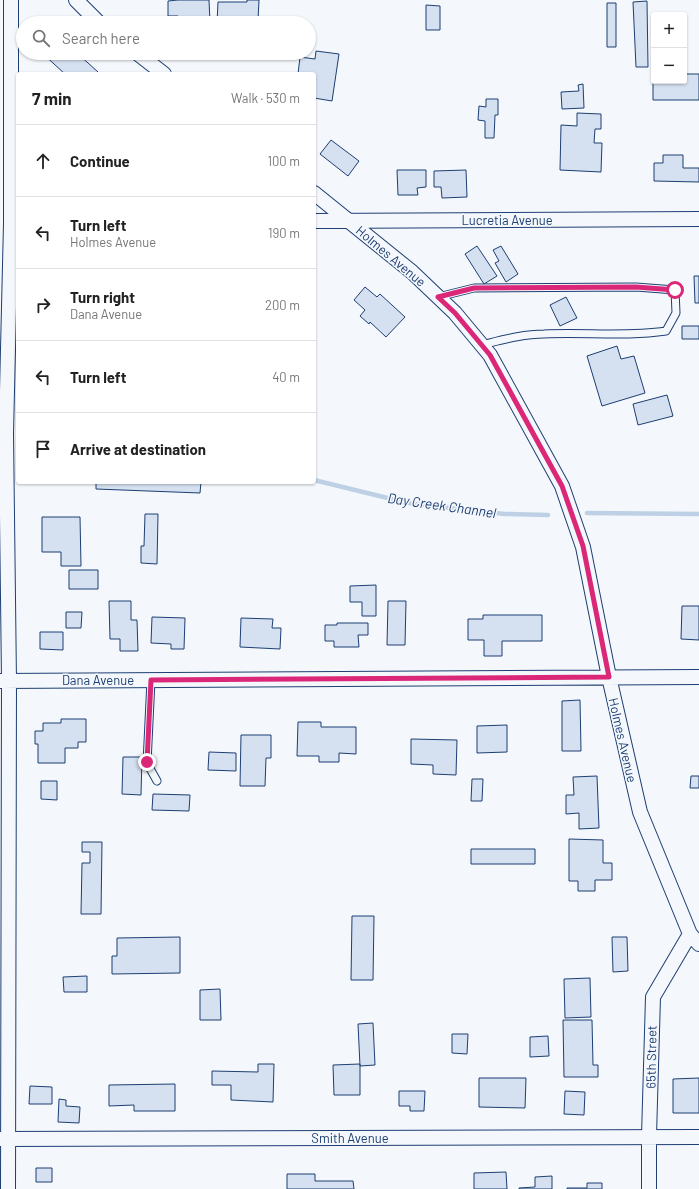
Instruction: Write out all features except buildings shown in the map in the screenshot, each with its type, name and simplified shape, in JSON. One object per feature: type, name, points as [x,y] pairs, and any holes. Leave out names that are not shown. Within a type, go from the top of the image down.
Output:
[{"type":"street","points":[[8,1189],[4,1139],[5,681],[11,0]]},
{"type":"street","points":[[76,0],[92,16]]},
{"type":"street","points":[[146,60],[161,72]]},
{"type":"street","name":"Holmes Avenue","points":[[316,195],[412,272],[455,313],[490,355],[562,486],[583,546],[609,677],[640,812],[694,939]]},
{"type":"street","name":"Lucretia Avenue","points":[[316,221],[699,219]]},
{"type":"street","name":"Dana Avenue","points":[[5,681],[699,677]]},
{"type":"street","name":"65th Street","points":[[649,1189],[653,998],[694,939]]},
{"type":"street","name":"Smith Avenue","points":[[4,1139],[699,1137]]},
{"type":"lane","points":[[438,297],[474,288],[636,287],[675,290],[676,313],[666,331],[646,334],[543,334],[519,337],[481,345]]},
{"type":"lane","points":[[151,680],[147,762],[157,781]]},
{"type":"waterway","name":"Day Creek Channel","points":[[316,480],[408,503],[505,514],[548,515]]},
{"type":"waterway","name":"Day Creek Channel","points":[[587,513],[699,514]]},
{"type":"route","points":[[147,762],[151,680],[609,677],[583,546],[562,486],[490,355],[455,313],[438,297],[474,288],[521,289],[636,287],[675,290]]}]
